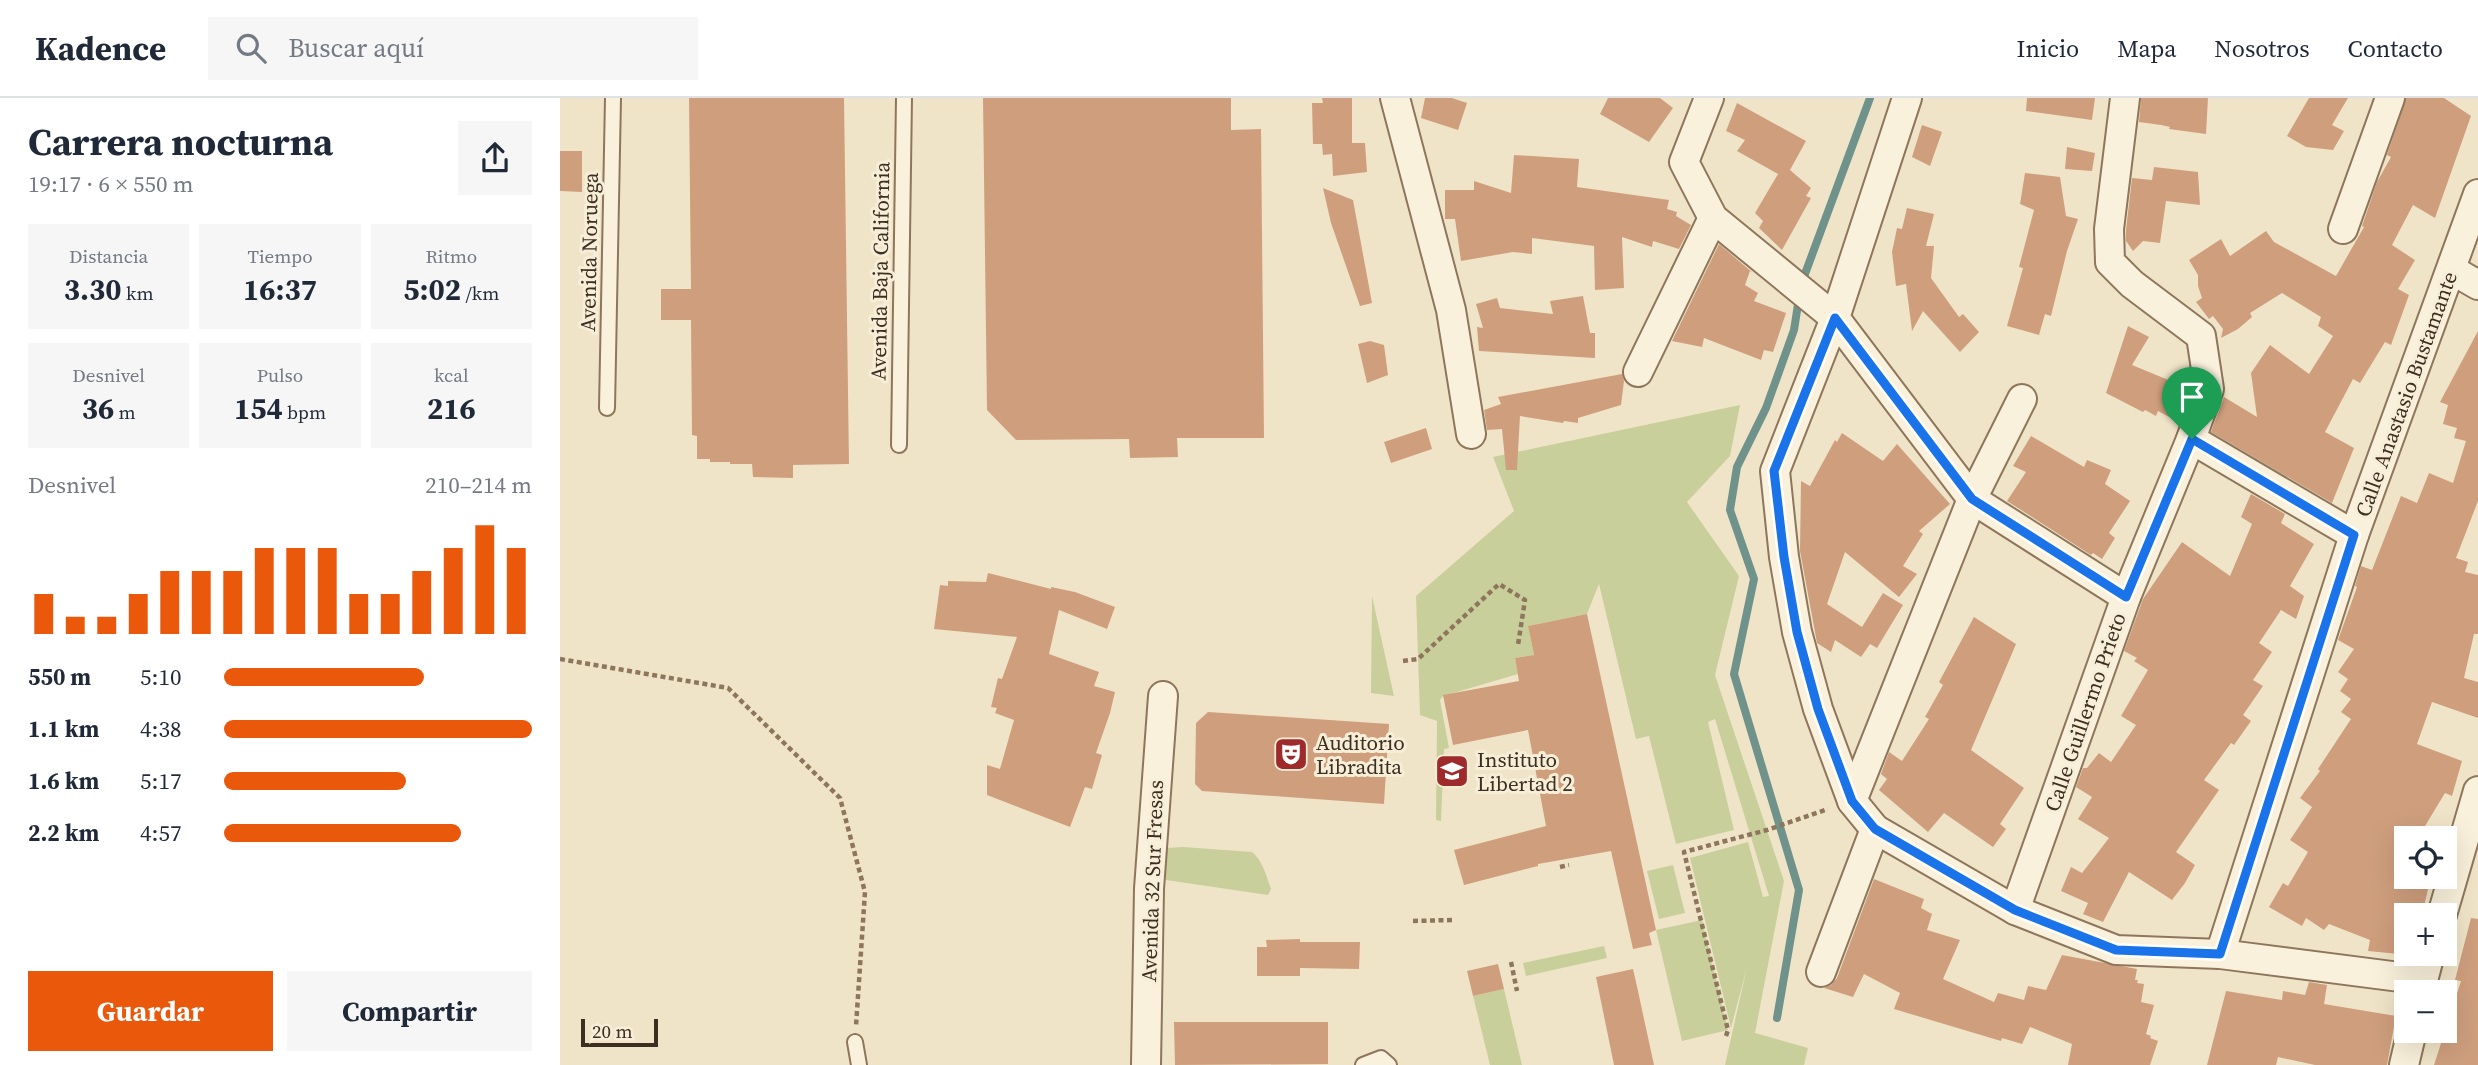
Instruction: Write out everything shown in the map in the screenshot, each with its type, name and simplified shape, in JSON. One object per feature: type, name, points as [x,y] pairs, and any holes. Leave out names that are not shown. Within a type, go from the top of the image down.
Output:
[{"type":"street","points":[[1395,98],[1451,310],[1471,434]]},
{"type":"street","points":[[1709,98],[1684,162],[1713,218],[1835,318],[1972,499],[2126,597]]},
{"type":"street","points":[[1907,98],[1835,318],[1774,471],[1784,557],[1797,632],[1818,709],[1852,801],[1875,829],[2015,910],[2116,950],[2220,954],[2424,975]]},
{"type":"street","name":"Calle Guillermo Prieto","points":[[2015,910],[2126,597],[2192,439],[2208,389],[2201,336],[2132,284],[2110,262],[2109,229],[2125,98]]},
{"type":"street","points":[[2343,229],[2390,98]]},
{"type":"street","name":"Calle Anastasio Bustamante","points":[[2220,954],[2354,535],[2478,194]]},
{"type":"street","points":[[1638,372],[1713,218]]},
{"type":"street","points":[[2452,270],[2478,285]]},
{"type":"street","points":[[1852,801],[1972,499],[2022,399]]},
{"type":"street","points":[[2192,439],[2354,535]]},
{"type":"street","name":"Avenida 32 Sur Fresas","points":[[1146,1065],[1150,855],[1163,696]]},
{"type":"street","points":[[2445,903],[2478,791]]},
{"type":"street","points":[[1821,972],[1875,829]]},
{"type":"street","points":[[2404,1065],[2409,1043]]},
{"type":"lane","name":"Avenida Noruega","points":[[607,408],[613,98]]},
{"type":"lane","name":"Avenida Baja California","points":[[899,445],[904,98]]},
{"type":"lane","points":[[855,1042],[859,1065]]},
{"type":"lane","points":[[1363,1065],[1381,1058],[1389,1065]]},
{"type":"path","points":[[1403,661],[1418,659],[1499,584],[1525,600],[1518,645]]},
{"type":"path","points":[[560,659],[728,688],[840,799],[865,892],[855,1042]]},
{"type":"path","points":[[1726,1035],[1728,1030],[1685,852],[1816,813]]},
{"type":"path","points":[[1560,867],[1569,865]]},
{"type":"path","points":[[1413,921],[1452,920]]},
{"type":"path","points":[[1511,962],[1517,990]]},
{"type":"green space","points":[[1740,405],[1730,456],[1687,502],[1739,576],[1715,675],[1784,881],[1755,1033],[1808,1048],[1804,1065],[1725,1065],[1747,967],[1731,1028],[1690,858],[1748,842],[1763,897],[1769,896],[1715,719],[1708,722],[1734,830],[1676,844],[1649,736],[1636,739],[1599,584],[1587,614],[1528,626],[1534,655],[1515,658],[1518,674],[1443,696],[1440,700],[1449,748],[1444,749],[1441,821],[1436,820],[1437,721],[1420,715],[1416,596],[1514,511],[1493,457]]},
{"type":"green space","points":[[1372,596],[1394,696],[1371,693]]},
{"type":"green space","points":[[1166,848],[1252,852],[1266,874],[1271,889],[1268,895],[1166,880]]},
{"type":"green space","points":[[1673,865],[1685,913],[1659,919],[1647,871]]},
{"type":"green space","points":[[1702,920],[1728,1030],[1682,1041],[1656,930]]},
{"type":"green space","points":[[1604,946],[1607,958],[1526,976],[1523,963]]},
{"type":"green space","points":[[1504,989],[1522,1065],[1490,1065],[1473,996]]},
{"type":"building","points":[[689,98],[844,98],[849,464],[793,465],[793,478],[753,477],[752,464],[697,459],[697,436],[692,435],[691,320],[661,320],[661,289],[691,289]]},
{"type":"building","points":[[983,98],[1231,98],[1231,130],[1261,129],[1264,438],[1177,438],[1178,457],[1130,458],[1129,439],[1016,440],[987,410]]},
{"type":"building","points":[[1322,98],[1352,98],[1352,143],[1365,143],[1367,172],[1333,176],[1332,154],[1323,155],[1322,144],[1313,144],[1312,103],[1323,103]]},
{"type":"building","points":[[1425,98],[1452,98],[1467,103],[1458,130],[1421,118]]},
{"type":"building","points":[[1608,98],[1660,98],[1673,108],[1649,142],[1600,114]]},
{"type":"building","points":[[2027,98],[2095,98],[2092,120],[2026,111]]},
{"type":"building","points":[[2141,98],[2208,98],[2206,134],[2139,122]]},
{"type":"building","points":[[2309,98],[2348,98],[2332,125],[2344,131],[2333,150],[2306,147],[2287,136]]},
{"type":"building","points":[[2406,98],[2444,98],[2471,116],[2435,218],[2413,205],[2392,245],[2415,260],[2398,289],[2409,295],[2391,345],[2385,342],[2360,383],[2353,379],[2325,432],[2354,448],[2332,503],[2211,432],[2224,397],[2257,417],[2251,373],[2270,345],[2309,374],[2333,336],[2318,326],[2321,317],[2282,293],[2250,313],[2252,317],[2221,338],[2223,329],[2213,316],[2209,319],[2196,302],[2202,298],[2198,275],[2189,260],[2221,239],[2230,256],[2266,231],[2274,242],[2336,276],[2364,227],[2362,226],[2377,182],[2391,157],[2387,155]]},
{"type":"building","points":[[1737,103],[1806,141],[1790,170],[1811,188],[1806,196],[1811,198],[1782,250],[1759,228],[1763,221],[1755,213],[1778,174],[1737,151],[1745,140],[1726,131]]},
{"type":"building","points":[[1922,125],[1942,132],[1930,166],[1912,157]]},
{"type":"building","points":[[2067,147],[2095,153],[2092,171],[2065,169]]},
{"type":"building","points":[[560,151],[582,151],[582,192],[560,191]]},
{"type":"building","points":[[1514,155],[1579,159],[1577,187],[1669,200],[1667,209],[1677,212],[1676,216],[1691,225],[1679,249],[1653,241],[1652,247],[1622,237],[1624,288],[1595,290],[1594,246],[1532,238],[1532,254],[1513,252],[1461,261],[1455,219],[1445,219],[1445,190],[1474,190],[1474,181],[1511,193]]},
{"type":"building","points":[[2154,167],[2198,172],[2200,205],[2166,201],[2160,243],[2143,241],[2133,251],[2126,241],[2132,178],[2152,180]]},
{"type":"building","points":[[2025,173],[2060,177],[2066,216],[2078,219],[2051,316],[2045,314],[2039,335],[2007,326],[2023,268],[2019,267],[2034,210],[2020,204]]},
{"type":"building","points":[[1323,188],[1353,200],[1372,303],[1360,306],[1331,223]]},
{"type":"building","points":[[1907,208],[1934,214],[1926,246],[1934,246],[1931,278],[1959,317],[1963,314],[1979,332],[1960,352],[1923,311],[1912,331],[1906,284],[1896,286],[1892,252],[1897,228],[1902,229]]},
{"type":"building","points":[[1719,244],[1753,273],[1750,271],[1745,285],[1758,293],[1754,301],[1786,313],[1773,352],[1764,350],[1761,360],[1704,338],[1702,347],[1672,341]]},
{"type":"building","points":[[1583,296],[1590,333],[1595,333],[1595,358],[1479,351],[1477,327],[1483,328],[1476,304],[1497,298],[1500,308],[1553,314],[1550,301]]},
{"type":"building","points":[[2128,326],[2149,337],[2132,365],[2187,391],[2171,418],[2158,411],[2156,416],[2145,410],[2143,412],[2106,393]]},
{"type":"building","points":[[2478,331],[2478,501],[2456,558],[2468,562],[2465,572],[2478,575],[2478,634],[2474,634],[2464,678],[2478,682],[2478,718],[2432,702],[2417,744],[2462,761],[2452,796],[2445,793],[2425,826],[2394,826],[2394,889],[2428,889],[2425,903],[2394,903],[2394,954],[2368,951],[2370,940],[2329,924],[2324,930],[2306,918],[2302,926],[2269,907],[2283,883],[2288,886],[2308,852],[2290,840],[2312,807],[2300,798],[2320,771],[2318,769],[2351,719],[2341,712],[2351,699],[2340,691],[2348,679],[2338,672],[2354,649],[2338,640],[2357,587],[2355,586],[2361,566],[2372,570],[2401,496],[2417,503],[2429,473],[2453,483],[2466,441],[2454,438],[2457,428],[2443,424],[2448,405],[2440,402]]},
{"type":"building","points":[[1370,341],[1384,345],[1388,375],[1367,383],[1358,344]]},
{"type":"building","points":[[1622,374],[1624,381],[1621,405],[1578,418],[1578,423],[1520,416],[1517,470],[1506,470],[1502,429],[1487,430],[1484,410],[1501,404],[1498,397]]},
{"type":"building","points":[[1426,428],[1432,449],[1391,463],[1384,442]]},
{"type":"building","points":[[1842,433],[1883,461],[1897,444],[1950,504],[1919,531],[1923,534],[1903,566],[1917,574],[1899,597],[1845,552],[1827,604],[1862,627],[1883,593],[1903,605],[1877,648],[1870,644],[1861,657],[1835,640],[1831,652],[1817,643],[1800,551],[1801,481],[1810,486],[1835,440],[1837,442]]},
{"type":"building","points":[[2031,436],[2084,467],[2087,460],[2111,470],[2105,484],[2130,501],[2109,533],[2115,538],[2102,559],[2093,553],[2091,555],[2007,501],[2026,472],[2013,466]]},
{"type":"building","points":[[2251,494],[2285,514],[2281,523],[2314,544],[2290,586],[2304,596],[2296,619],[2281,610],[2259,643],[2272,652],[2253,680],[2263,686],[2243,715],[2251,721],[2204,780],[2219,790],[2176,852],[2195,865],[2185,883],[2172,900],[2129,872],[2103,922],[2083,914],[2088,903],[2061,891],[2071,867],[2082,873],[2109,838],[2078,819],[2092,797],[2076,787],[2083,768],[2087,768],[2099,753],[2111,762],[2136,725],[2121,716],[2148,670],[2134,661],[2137,658],[2124,651],[2143,599],[2182,542],[2230,576],[2252,524],[2241,517]]},
{"type":"building","points":[[988,573],[1051,589],[1075,592],[1115,607],[1107,629],[1059,610],[1049,654],[1099,672],[1094,686],[1115,692],[1096,753],[1102,755],[1092,789],[1085,787],[1070,827],[987,795],[987,765],[1000,769],[1014,720],[995,713],[997,708],[991,707],[998,678],[1002,679],[1017,637],[934,629],[940,585],[948,586],[948,581],[986,582]]},
{"type":"building","points":[[1587,614],[1656,930],[1649,933],[1652,945],[1633,949],[1611,851],[1538,864],[1464,885],[1454,850],[1546,826],[1528,730],[1453,745],[1443,695],[1519,681],[1515,658],[1534,655],[1528,626]]},
{"type":"building","points":[[1974,617],[2016,644],[1971,750],[2024,788],[2000,824],[2006,829],[1993,847],[1944,813],[1928,832],[1879,790],[1887,779],[1881,774],[1889,752],[1902,761],[1929,719],[1925,717],[1943,685],[1939,682]]},
{"type":"building","name":"Auditorio Libradita","points":[[1208,712],[1389,724],[1384,804],[1202,791],[1195,784],[1196,723]]},
{"type":"building","points":[[1874,879],[1924,899],[1921,908],[1932,914],[1927,930],[1960,940],[1943,979],[1994,1002],[1998,993],[2024,1000],[2028,986],[2046,990],[2062,955],[2137,969],[2135,980],[2144,984],[2141,1002],[2154,1005],[2146,1034],[2158,1041],[2150,1065],[2068,1065],[2072,1044],[2030,1027],[2022,1044],[2002,1038],[2001,1041],[1894,1009],[1900,993],[1864,974],[1853,997],[1824,988],[1837,978]]},
{"type":"building","points":[[2471,918],[2478,919],[2478,1065],[2434,1065],[2441,1043],[2457,1043],[2457,993],[2461,981],[2455,980]]},
{"type":"building","points":[[1300,939],[1300,942],[1360,942],[1359,969],[1300,968],[1300,976],[1257,976],[1257,947],[1267,947],[1266,940]]},
{"type":"building","points":[[1498,964],[1504,989],[1473,996],[1467,971]]},
{"type":"building","points":[[1633,969],[1654,1065],[1614,1065],[1596,977]]},
{"type":"building","points":[[2309,982],[2327,985],[2324,1004],[2394,1016],[2387,1065],[2315,1065],[2278,1057],[2276,1065],[2207,1065],[2226,991],[2282,1000],[2283,991],[2305,995]]},
{"type":"building","points":[[1174,1022],[1328,1022],[1328,1064],[1175,1065]]},
{"type":"waterway","points":[[1802,282],[1870,98]]},
{"type":"waterway","points":[[1777,1018],[1799,890],[1734,674],[1754,579],[1730,510],[1737,467],[1766,408],[1794,330],[1799,298]]},
{"type":"place","name":"Auditorio Libradita","points":[[1291,754]]},
{"type":"place","name":"Instituto Libertad 2","points":[[1452,771]]},
{"type":"route","points":[[1835,318],[1972,499],[2126,597],[2192,439],[2354,535],[2220,954],[2116,950],[2015,910],[1875,829],[1852,801],[1818,709],[1797,632],[1784,557],[1774,471],[1835,318]]}]
